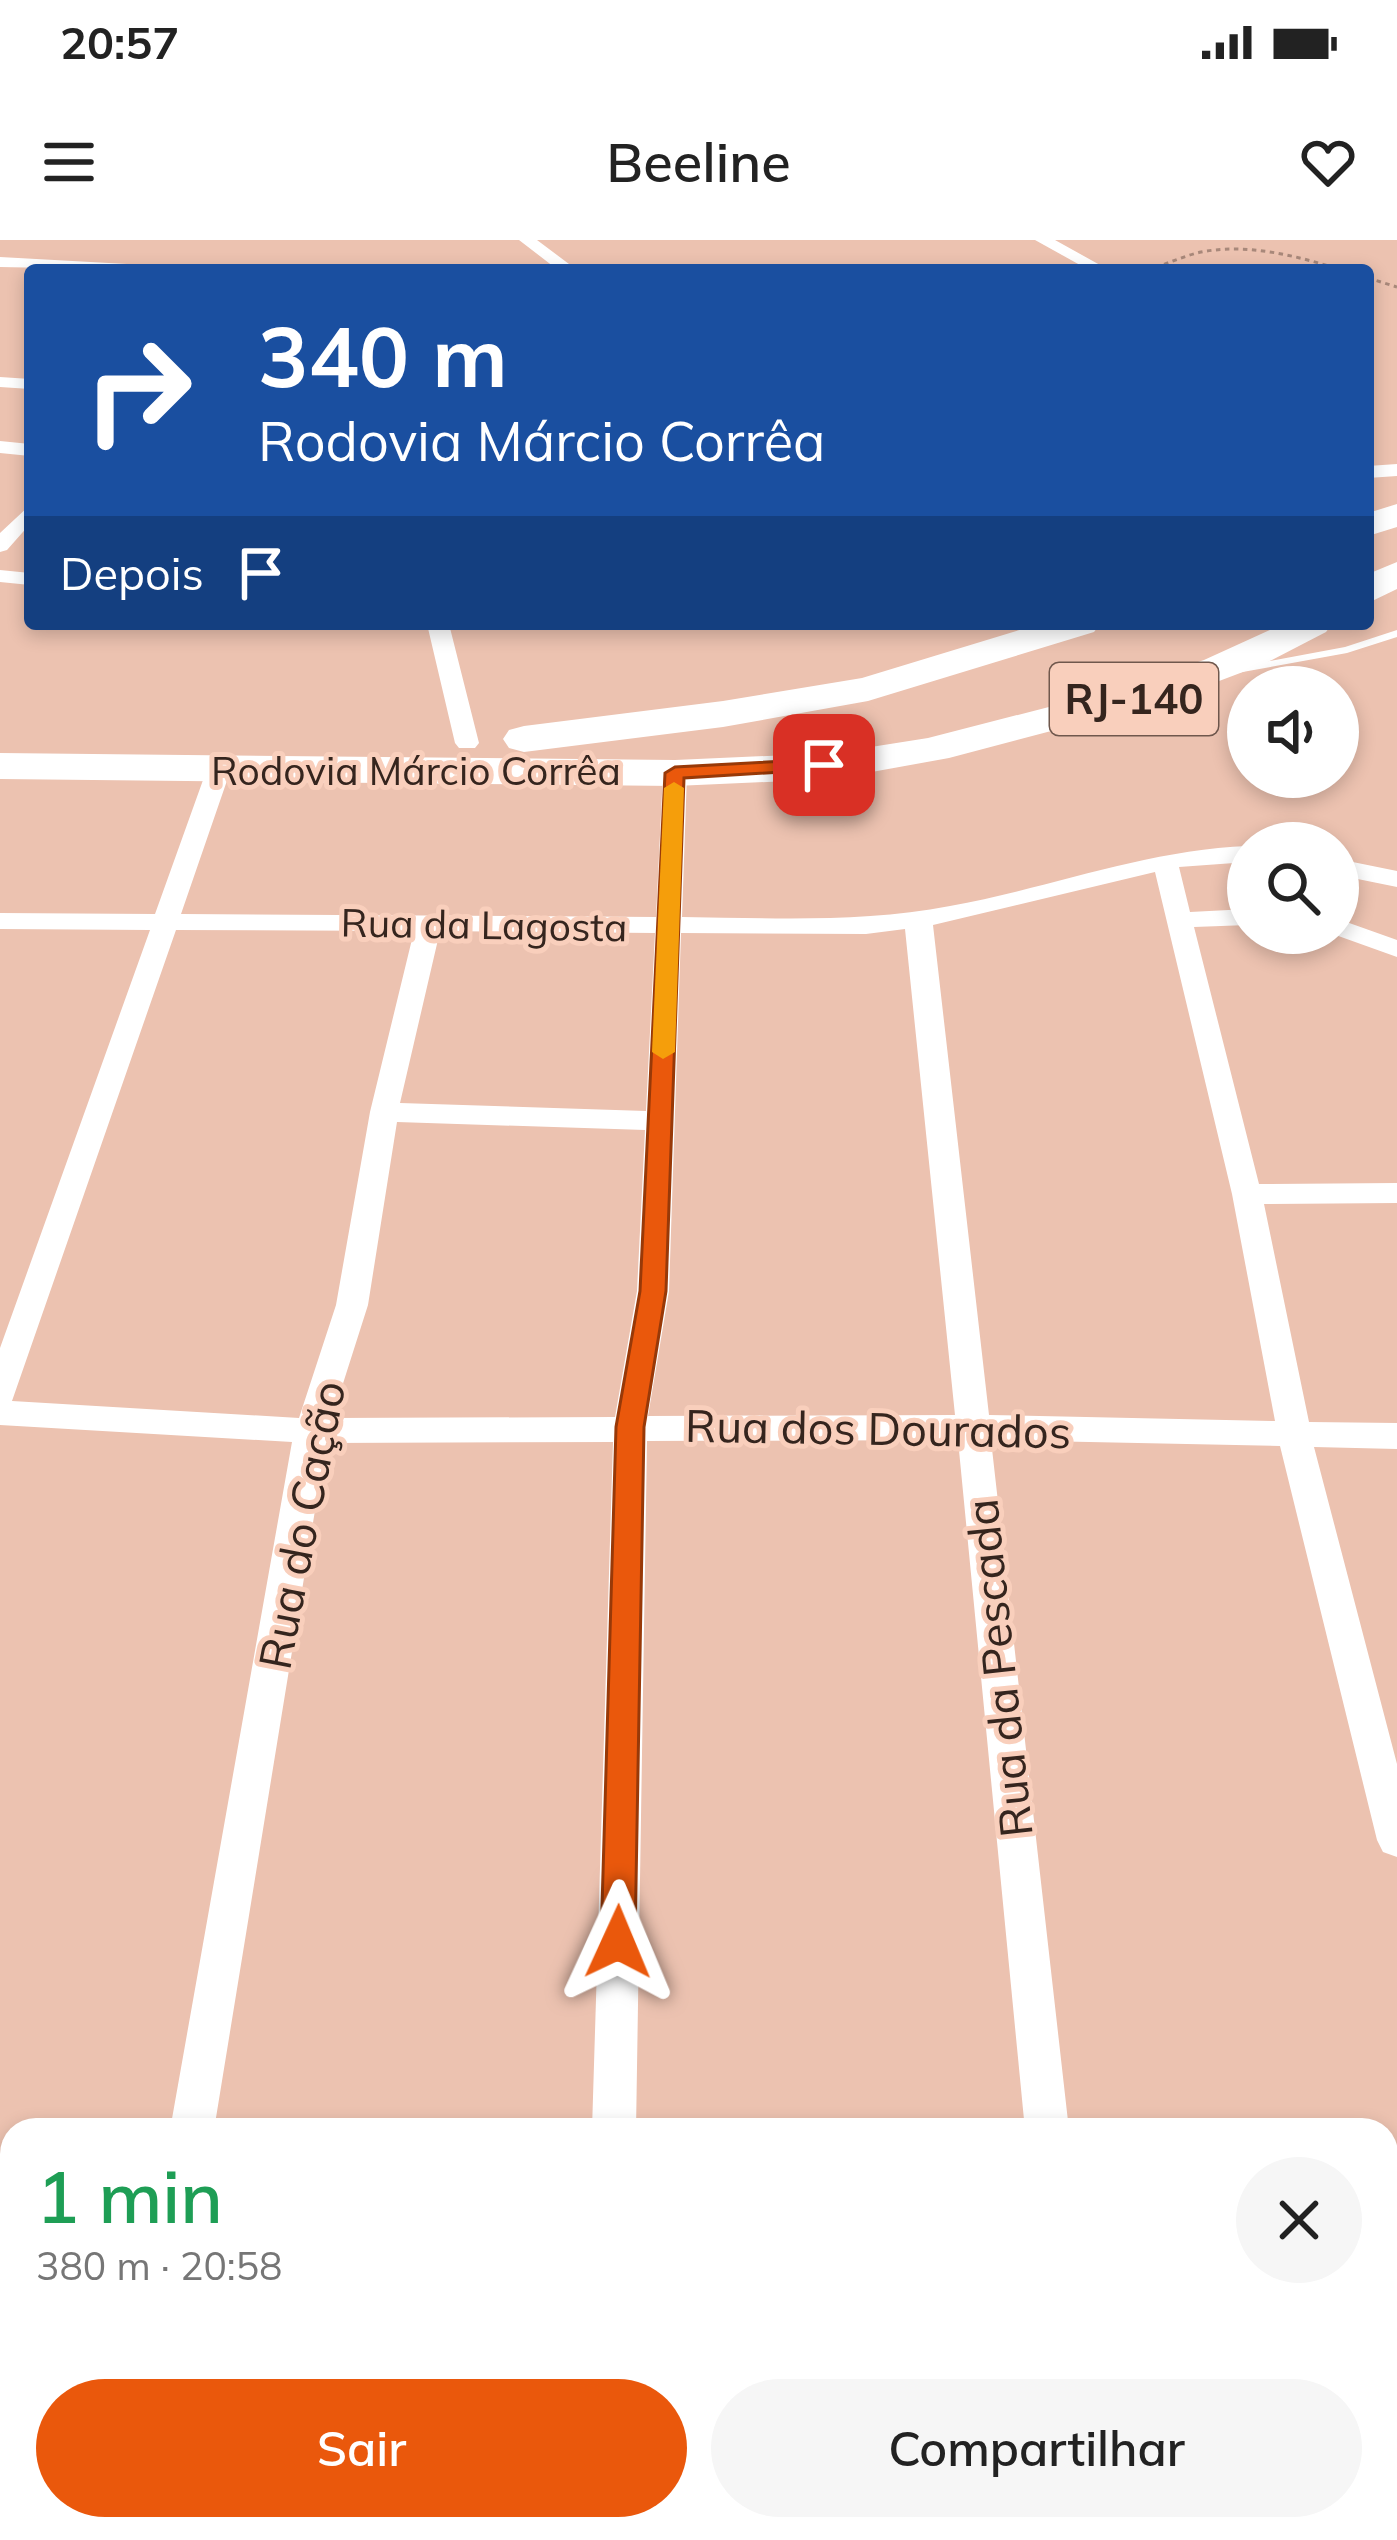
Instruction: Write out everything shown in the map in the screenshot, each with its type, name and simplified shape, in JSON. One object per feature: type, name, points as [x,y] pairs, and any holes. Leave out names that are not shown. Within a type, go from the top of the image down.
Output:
[{"type":"highway","name":"Rodovia Márcio Corrêa","points":[[0,747],[377,748],[580,734],[868,689],[1060,630]]},
{"type":"highway","name":"Rodovia Márcio Corrêa","points":[[0,766],[653,773],[824,765],[946,748],[1213,674],[1300,630]]},
{"type":"highway","points":[[868,689],[847,701],[839,713],[841,725],[852,736],[895,749],[946,748]]},
{"type":"highway","points":[[653,773],[683,761],[778,752],[789,745],[789,732],[779,722],[724,714]]},
{"type":"street","points":[[0,279],[8,263],[38,240]]},
{"type":"street","points":[[1043,240],[1089,264]]},
{"type":"street","points":[[0,546],[24,518]]},
{"type":"street","points":[[439,630],[467,743]]},
{"type":"street","points":[[0,1394],[219,769]]},
{"type":"street","points":[[614,2118],[630,1427],[653,1291],[669,927],[653,773]]},
{"type":"street","name":"Rua da Lagosta","points":[[0,921],[810,929],[920,921],[1165,861],[1227,856]]},
{"type":"street","points":[[1165,861],[1247,1194],[1295,1438],[1397,1840]]},
{"type":"street","points":[[1359,871],[1397,879]]},
{"type":"street","points":[[1176,920],[1227,918]]},
{"type":"street","name":"Rua da Pescada","points":[[920,921],[1046,2118]]},
{"type":"street","name":"Rua do Cação","points":[[194,2118],[311,1431],[352,1305],[384,1112],[429,924]]},
{"type":"street","points":[[1359,935],[1397,949]]},
{"type":"street","points":[[384,1112],[660,1121]]},
{"type":"street","points":[[1247,1194],[1397,1192]]},
{"type":"street","name":"Rua dos Dourados","points":[[0,1413],[311,1431],[974,1426],[1295,1438],[1397,1436]]},
{"type":"lane","points":[[1213,674],[1347,650],[1397,633]]},
{"type":"path","points":[[1166,264],[1207,251],[1269,252],[1318,264]]},
{"type":"slow traffic","points":[[663,1052],[674,788]]},
{"type":"route","points":[[618,1942],[630,1427],[653,1291],[675,773],[824,765]]}]
